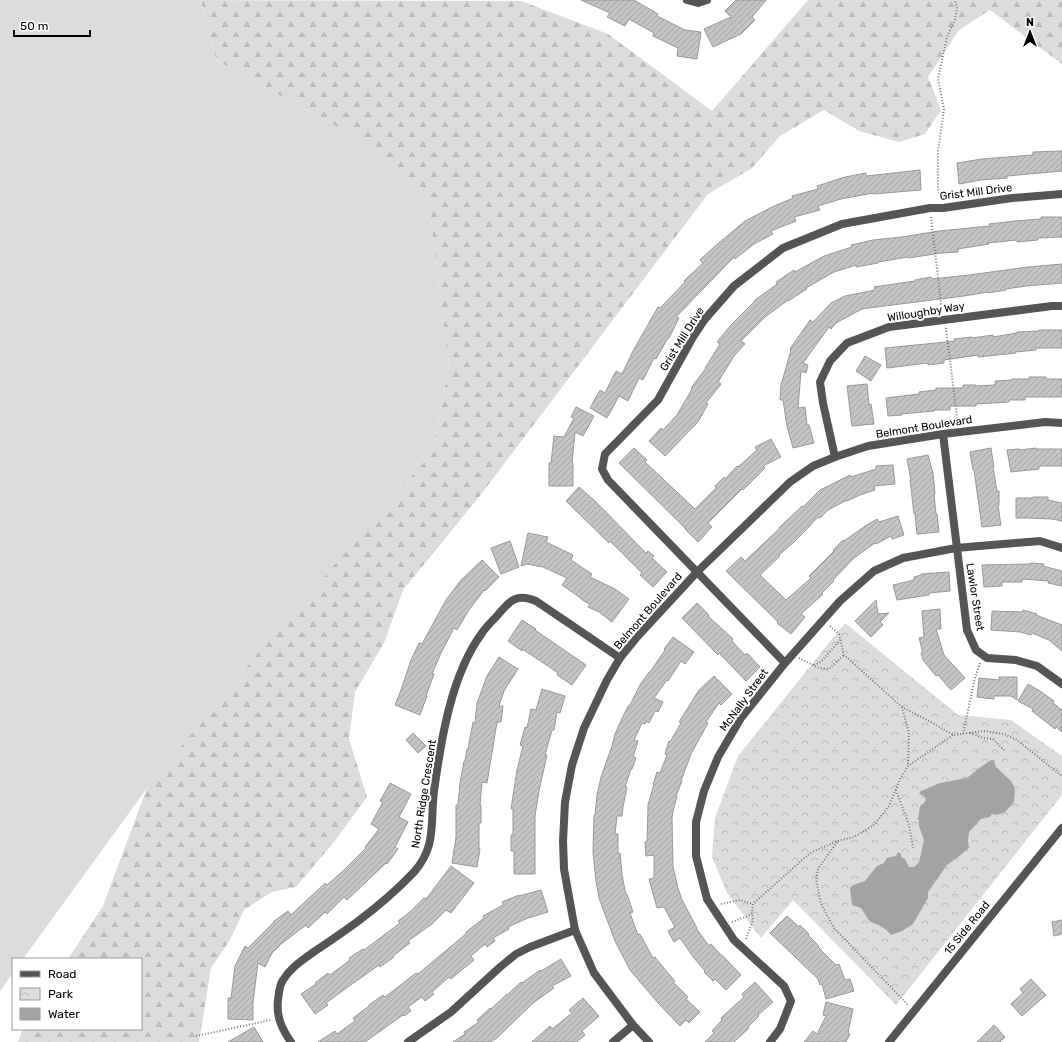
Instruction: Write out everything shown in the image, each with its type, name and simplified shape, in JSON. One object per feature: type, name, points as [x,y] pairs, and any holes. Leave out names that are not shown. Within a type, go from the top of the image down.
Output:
[{"type":"street","points":[[687,0],[698,3],[707,0]]},
{"type":"street","name":"Grist Mill Drive","points":[[785,663],[608,480],[602,469],[605,454],[658,400],[693,337],[734,286],[783,248],[842,224],[930,208],[943,208],[1012,198],[1062,194]]},
{"type":"street","name":"Willoughby Way","points":[[835,457],[820,382],[830,361],[847,343],[889,327],[1062,306]]},
{"type":"street","name":"Belmont Boulevard","points":[[649,1042],[633,1025],[594,973],[575,930],[564,869],[563,840],[565,802],[572,765],[584,728],[620,658],[636,637],[697,572],[790,482],[813,466],[868,446],[943,434],[1045,422],[1062,423]]},
{"type":"street","name":"Lawlor Street","points":[[943,434],[967,630],[976,650],[982,654]]},
{"type":"street","name":"Lawlor Street","points":[[956,548],[1040,542],[1062,548]]},
{"type":"street","name":"McNally Street","points":[[770,1042],[780,1029],[791,1001],[784,986],[734,940],[707,899],[696,856],[696,822],[704,791],[718,757],[742,718],[792,654],[840,601],[874,571],[903,558],[956,548]]},
{"type":"street","name":"North Ridge Crescent","points":[[291,1042],[281,1026],[277,1011],[280,987],[288,973],[300,962],[374,909],[408,879],[420,865],[426,854],[430,841],[437,772],[450,704],[463,668],[482,633],[505,606],[513,600],[524,597],[536,601],[620,658]]},
{"type":"street","points":[[982,654],[987,658],[1016,660],[1037,666],[1062,684]]},
{"type":"street","name":"15 Side Road","points":[[889,1042],[1062,828]]},
{"type":"street","points":[[408,1042],[451,1012],[516,954],[530,947],[575,930]]},
{"type":"street","points":[[612,1042],[633,1025]]},
{"type":"path","points":[[943,208],[938,189],[938,152],[944,109],[938,79],[947,37],[955,20],[957,8],[955,0]]},
{"type":"path","points":[[823,620],[839,634],[844,655],[902,707],[953,735]]},
{"type":"path","points":[[814,665],[821,662],[840,640]]},
{"type":"path","points":[[792,654],[819,668],[829,669],[844,655]]},
{"type":"path","points":[[963,734],[975,678],[982,654]]},
{"type":"path","points":[[902,707],[909,734],[908,766]]},
{"type":"path","points":[[743,948],[753,920],[753,904],[812,852],[838,841],[854,837],[874,824],[889,806],[900,779],[908,766],[953,735],[984,731],[1004,734],[1016,740],[1062,776]]},
{"type":"path","points":[[969,733],[983,738],[993,739],[1005,752]]},
{"type":"path","points":[[896,789],[909,824],[913,848]]},
{"type":"path","points":[[838,841],[818,869],[816,879],[821,904],[834,928],[914,1011]]},
{"type":"path","points":[[712,906],[740,900],[753,904]]},
{"type":"path","points":[[725,927],[731,922],[752,913]]},
{"type":"path","points":[[196,1036],[272,1020]]},
{"type":"green space","points":[[0,0],[201,0],[216,60],[363,141],[428,196],[449,365],[433,452],[147,788],[24,958],[12,958],[12,974],[0,991]]},
{"type":"green space","points":[[201,0],[521,1],[608,34],[712,111],[808,0],[1062,0],[1062,64],[990,10],[959,30],[928,77],[941,110],[925,134],[899,142],[859,131],[824,110],[780,136],[752,168],[708,194],[479,497],[403,590],[384,643],[355,692],[349,739],[367,797],[334,842],[296,887],[272,892],[244,910],[230,940],[211,968],[199,1042],[18,1042],[23,1030],[142,1030],[142,958],[69,958],[103,906],[147,788],[267,642],[433,452],[449,365],[428,196],[363,141],[216,60]]},
{"type":"green space","points":[[845,623],[958,715],[1011,720],[1062,756],[1062,795],[896,1005],[793,900],[761,938],[727,893],[712,857],[715,818],[738,756]]},
{"type":"water","points":[[991,760],[994,760],[996,767],[1011,781],[1015,789],[1014,802],[1005,812],[997,815],[992,814],[990,817],[981,819],[969,832],[969,848],[947,865],[928,892],[928,898],[913,924],[902,931],[891,935],[882,927],[870,922],[861,908],[852,905],[850,888],[853,885],[865,881],[877,866],[884,863],[887,858],[896,856],[898,852],[901,854],[901,857],[905,859],[909,867],[914,867],[919,862],[924,840],[918,819],[920,806],[926,799],[923,795],[919,794],[921,791],[940,783],[967,778]]},
{"type":"building","points":[[581,0],[634,0],[658,14],[657,16],[685,30],[701,32],[697,59],[677,56],[678,48],[653,36],[654,33],[629,19],[625,26],[607,17],[610,13]]},
{"type":"building","points":[[736,0],[766,0],[752,17],[755,20],[741,34],[713,47],[704,29],[731,17],[725,11]]},
{"type":"building","points":[[1062,151],[1062,171],[1007,176],[1007,178],[981,180],[959,184],[957,163],[982,159],[1033,155],[1033,152]]},
{"type":"building","points":[[920,170],[921,190],[873,193],[841,199],[818,206],[820,210],[794,217],[796,221],[771,231],[773,234],[754,244],[735,259],[734,257],[676,317],[679,318],[669,338],[656,359],[654,358],[643,380],[639,378],[628,401],[619,396],[607,418],[590,408],[600,390],[605,393],[616,371],[622,374],[658,307],[660,308],[685,282],[684,281],[703,263],[700,260],[745,221],[793,198],[792,196],[818,189],[817,186],[845,177],[866,173],[866,176]]},
{"type":"building","points":[[1041,217],[1062,217],[1062,237],[1038,238],[1038,240],[1017,242],[1017,240],[988,243],[989,244],[958,249],[958,252],[908,257],[856,267],[856,265],[834,272],[806,288],[807,289],[788,300],[765,317],[741,341],[745,344],[734,356],[718,382],[721,384],[706,403],[708,404],[698,422],[665,456],[649,441],[661,428],[663,430],[677,415],[692,389],[691,388],[706,368],[720,344],[717,342],[731,325],[755,300],[777,284],[776,282],[794,270],[795,272],[824,256],[852,247],[851,245],[873,240],[990,226],[989,224],[1041,219]]},
{"type":"building","points":[[1062,264],[1062,283],[1026,286],[988,293],[862,309],[836,323],[831,329],[829,327],[803,363],[808,365],[806,373],[801,371],[798,408],[805,407],[807,425],[809,425],[814,443],[793,448],[787,426],[783,400],[780,400],[781,385],[791,350],[790,349],[810,320],[813,322],[831,303],[845,296],[875,290],[874,287],[931,277],[932,279]]},
{"type":"building","points":[[1062,330],[1062,348],[1036,348],[1036,350],[1015,352],[1016,353],[978,357],[978,355],[944,360],[944,363],[928,365],[928,363],[887,368],[885,348],[955,341],[954,339],[972,337],[993,335],[993,337],[1017,332]]},
{"type":"building","points":[[865,356],[881,365],[871,381],[856,371]]},
{"type":"building","points":[[1029,377],[1062,379],[1062,397],[1025,397],[1025,400],[1009,400],[1009,402],[976,404],[976,406],[950,406],[950,410],[934,410],[888,416],[886,398],[919,394],[919,392],[936,390],[936,388],[963,388],[963,385],[995,385],[995,381],[1029,379]]},
{"type":"building","points":[[867,384],[869,405],[871,404],[874,424],[852,426],[847,386]]},
{"type":"building","points":[[576,407],[594,416],[583,436],[575,432],[572,463],[573,486],[549,486],[549,463],[551,463],[554,436],[564,437],[574,418],[571,417]]},
{"type":"building","points":[[771,439],[781,457],[763,466],[765,468],[708,523],[712,527],[698,542],[619,463],[634,448],[647,460],[645,462],[695,509],[716,488],[715,486],[724,477],[725,479],[737,466],[738,467],[757,450],[755,447]]},
{"type":"building","points":[[991,448],[997,491],[999,491],[998,505],[1001,525],[982,527],[970,452]]},
{"type":"building","points":[[1036,448],[1062,449],[1062,466],[1039,466],[1039,469],[1011,472],[1007,450]]},
{"type":"building","points":[[928,455],[933,473],[939,532],[917,534],[907,459]]},
{"type":"building","points":[[893,465],[895,484],[874,486],[875,490],[847,500],[828,510],[820,518],[818,517],[760,575],[786,600],[811,578],[809,576],[843,540],[844,541],[877,519],[879,522],[898,516],[904,535],[892,539],[891,536],[876,544],[875,543],[854,558],[833,580],[834,581],[822,593],[823,594],[801,614],[805,617],[791,634],[777,623],[778,622],[726,571],[741,557],[745,561],[820,490],[850,475],[851,477],[876,469],[876,466]]},
{"type":"building","points":[[579,487],[595,501],[646,553],[648,551],[654,556],[652,558],[667,572],[653,587],[640,575],[642,573],[610,541],[609,543],[566,501]]},
{"type":"building","points":[[1048,497],[1048,500],[1062,503],[1062,521],[1052,519],[1016,518],[1016,498]]},
{"type":"building","points":[[528,533],[548,537],[546,542],[573,555],[571,560],[592,574],[590,577],[615,589],[629,599],[612,622],[599,612],[588,607],[590,604],[562,585],[567,578],[543,567],[527,564],[521,566]]},
{"type":"building","points":[[510,541],[519,567],[501,574],[491,548]]},
{"type":"building","points":[[482,560],[499,577],[485,591],[484,590],[469,610],[457,630],[454,628],[432,674],[434,674],[420,715],[395,705],[411,660],[419,643],[422,644],[446,600],[461,580]]},
{"type":"building","points":[[1031,563],[1044,564],[1043,566],[1062,571],[1062,586],[1048,583],[1049,581],[1022,579],[1022,582],[1002,582],[1002,586],[984,587],[982,565]]},
{"type":"building","points":[[949,572],[950,591],[929,593],[929,595],[897,600],[893,585],[914,580],[914,577],[921,574]]},
{"type":"building","points":[[876,600],[878,614],[889,613],[880,622],[883,625],[871,637],[855,621]]},
{"type":"building","points":[[697,603],[709,615],[708,616],[733,639],[732,641],[745,655],[747,653],[760,667],[746,681],[682,618]]},
{"type":"building","points":[[940,609],[941,629],[936,629],[944,655],[965,678],[951,690],[938,675],[936,676],[923,660],[921,653],[923,653],[919,638],[924,637],[922,611]]},
{"type":"building","points":[[1023,610],[1037,614],[1036,615],[1062,625],[1062,651],[1049,640],[1032,633],[1031,635],[1020,632],[991,630],[992,611],[1023,612]]},
{"type":"building","points":[[522,620],[586,665],[572,685],[557,675],[558,673],[545,664],[508,641]]},
{"type":"building","points":[[673,637],[694,652],[685,664],[681,661],[668,681],[667,680],[654,698],[663,702],[658,712],[655,711],[649,723],[646,721],[645,724],[642,723],[634,740],[638,741],[633,757],[636,758],[625,787],[627,787],[622,816],[617,816],[615,834],[618,834],[618,854],[620,853],[622,875],[626,895],[627,894],[633,912],[630,913],[638,935],[640,934],[653,958],[655,957],[675,981],[673,982],[688,997],[686,999],[700,1012],[689,1023],[686,1020],[680,1026],[630,970],[615,941],[599,898],[593,852],[594,815],[597,795],[601,777],[615,734],[640,685]]},
{"type":"building","points":[[499,657],[518,669],[504,691],[499,706],[503,706],[501,722],[497,722],[487,783],[482,782],[480,805],[481,823],[479,823],[480,849],[477,867],[452,863],[456,837],[456,805],[458,805],[460,783],[473,722],[475,723],[477,703],[487,676]]},
{"type":"building","points":[[714,676],[732,694],[721,705],[719,703],[706,722],[708,723],[691,754],[681,781],[676,796],[672,818],[673,867],[682,900],[696,928],[709,946],[711,944],[741,975],[726,990],[715,979],[713,981],[704,972],[705,971],[680,938],[674,942],[668,931],[675,927],[664,907],[657,908],[649,879],[654,878],[654,855],[646,856],[645,842],[647,842],[648,805],[657,772],[660,773],[667,755],[665,754],[669,741],[670,742],[681,723],[679,722],[699,690]]},
{"type":"building","points":[[999,677],[1017,677],[1017,700],[1011,696],[994,696],[994,699],[977,697],[979,678],[999,680]]},
{"type":"building","points":[[1028,684],[1054,701],[1053,703],[1062,710],[1062,732],[1056,727],[1055,729],[1032,711],[1033,709],[1018,701]]},
{"type":"building","points":[[542,689],[565,696],[560,713],[557,712],[554,730],[552,730],[545,755],[547,755],[535,816],[535,874],[514,874],[514,851],[511,851],[511,835],[513,835],[513,809],[511,809],[517,770],[523,746],[520,745],[525,727],[527,728],[531,709],[536,710]]},
{"type":"building","points":[[413,733],[426,746],[418,753],[406,740]]},
{"type":"building","points":[[390,783],[411,794],[399,817],[408,822],[395,847],[398,849],[387,864],[386,863],[347,900],[344,897],[327,914],[325,912],[308,928],[306,925],[281,944],[272,953],[265,967],[258,963],[253,1002],[253,1020],[228,1019],[228,998],[231,998],[235,966],[245,946],[248,948],[274,921],[288,911],[291,915],[325,883],[327,885],[345,869],[366,848],[365,847],[379,829],[371,824],[383,802],[380,801]]},
{"type":"building","points":[[451,866],[474,883],[451,913],[446,910],[432,924],[408,941],[410,943],[393,956],[394,957],[380,967],[379,965],[345,989],[326,1003],[328,1005],[315,1014],[301,994],[316,984],[315,983],[328,973],[330,975],[350,960],[349,958],[363,949],[364,950],[400,923],[398,921],[410,912],[424,898],[426,899]]},
{"type":"building","points":[[541,890],[548,912],[528,918],[508,927],[509,929],[493,938],[495,941],[487,947],[485,944],[471,956],[474,960],[451,979],[449,977],[432,992],[434,994],[425,1001],[422,997],[408,1007],[411,1011],[404,1016],[403,1015],[365,1042],[318,1042],[335,1031],[337,1034],[355,1021],[353,1018],[369,1005],[383,995],[385,997],[416,973],[418,974],[484,918],[483,916],[503,905],[502,902],[519,895]]},
{"type":"building","points":[[787,916],[799,927],[800,925],[809,934],[808,935],[819,946],[818,947],[836,965],[839,964],[845,980],[850,979],[854,991],[826,999],[822,984],[820,985],[818,979],[770,933]]},
{"type":"building","points":[[1062,920],[1062,934],[1054,936],[1052,922]]},
{"type":"building","points":[[561,959],[571,976],[552,986],[554,988],[533,1003],[497,1038],[490,1042],[453,1042],[465,1034],[464,1032],[479,1022],[477,1020],[521,982],[522,983],[540,970],[541,971]]},
{"type":"building","points":[[1031,979],[1046,995],[1022,1016],[1011,1004],[1023,993],[1020,989]]},
{"type":"building","points":[[755,982],[773,1002],[758,1015],[759,1016],[748,1027],[749,1028],[734,1042],[705,1042],[714,1033],[712,1031],[722,1020],[721,1018],[744,997],[742,994]]},
{"type":"building","points":[[583,998],[599,1016],[582,1031],[585,1035],[577,1042],[532,1042],[550,1026],[552,1029],[572,1013],[569,1010]]},
{"type":"building","points":[[826,1002],[853,1009],[848,1033],[850,1034],[846,1042],[804,1042],[813,1031],[817,1034],[826,1016],[823,1015]]},
{"type":"building","points":[[994,1025],[1005,1037],[1000,1042],[977,1042]]},
{"type":"building","points":[[254,1027],[263,1042],[228,1042]]}]
